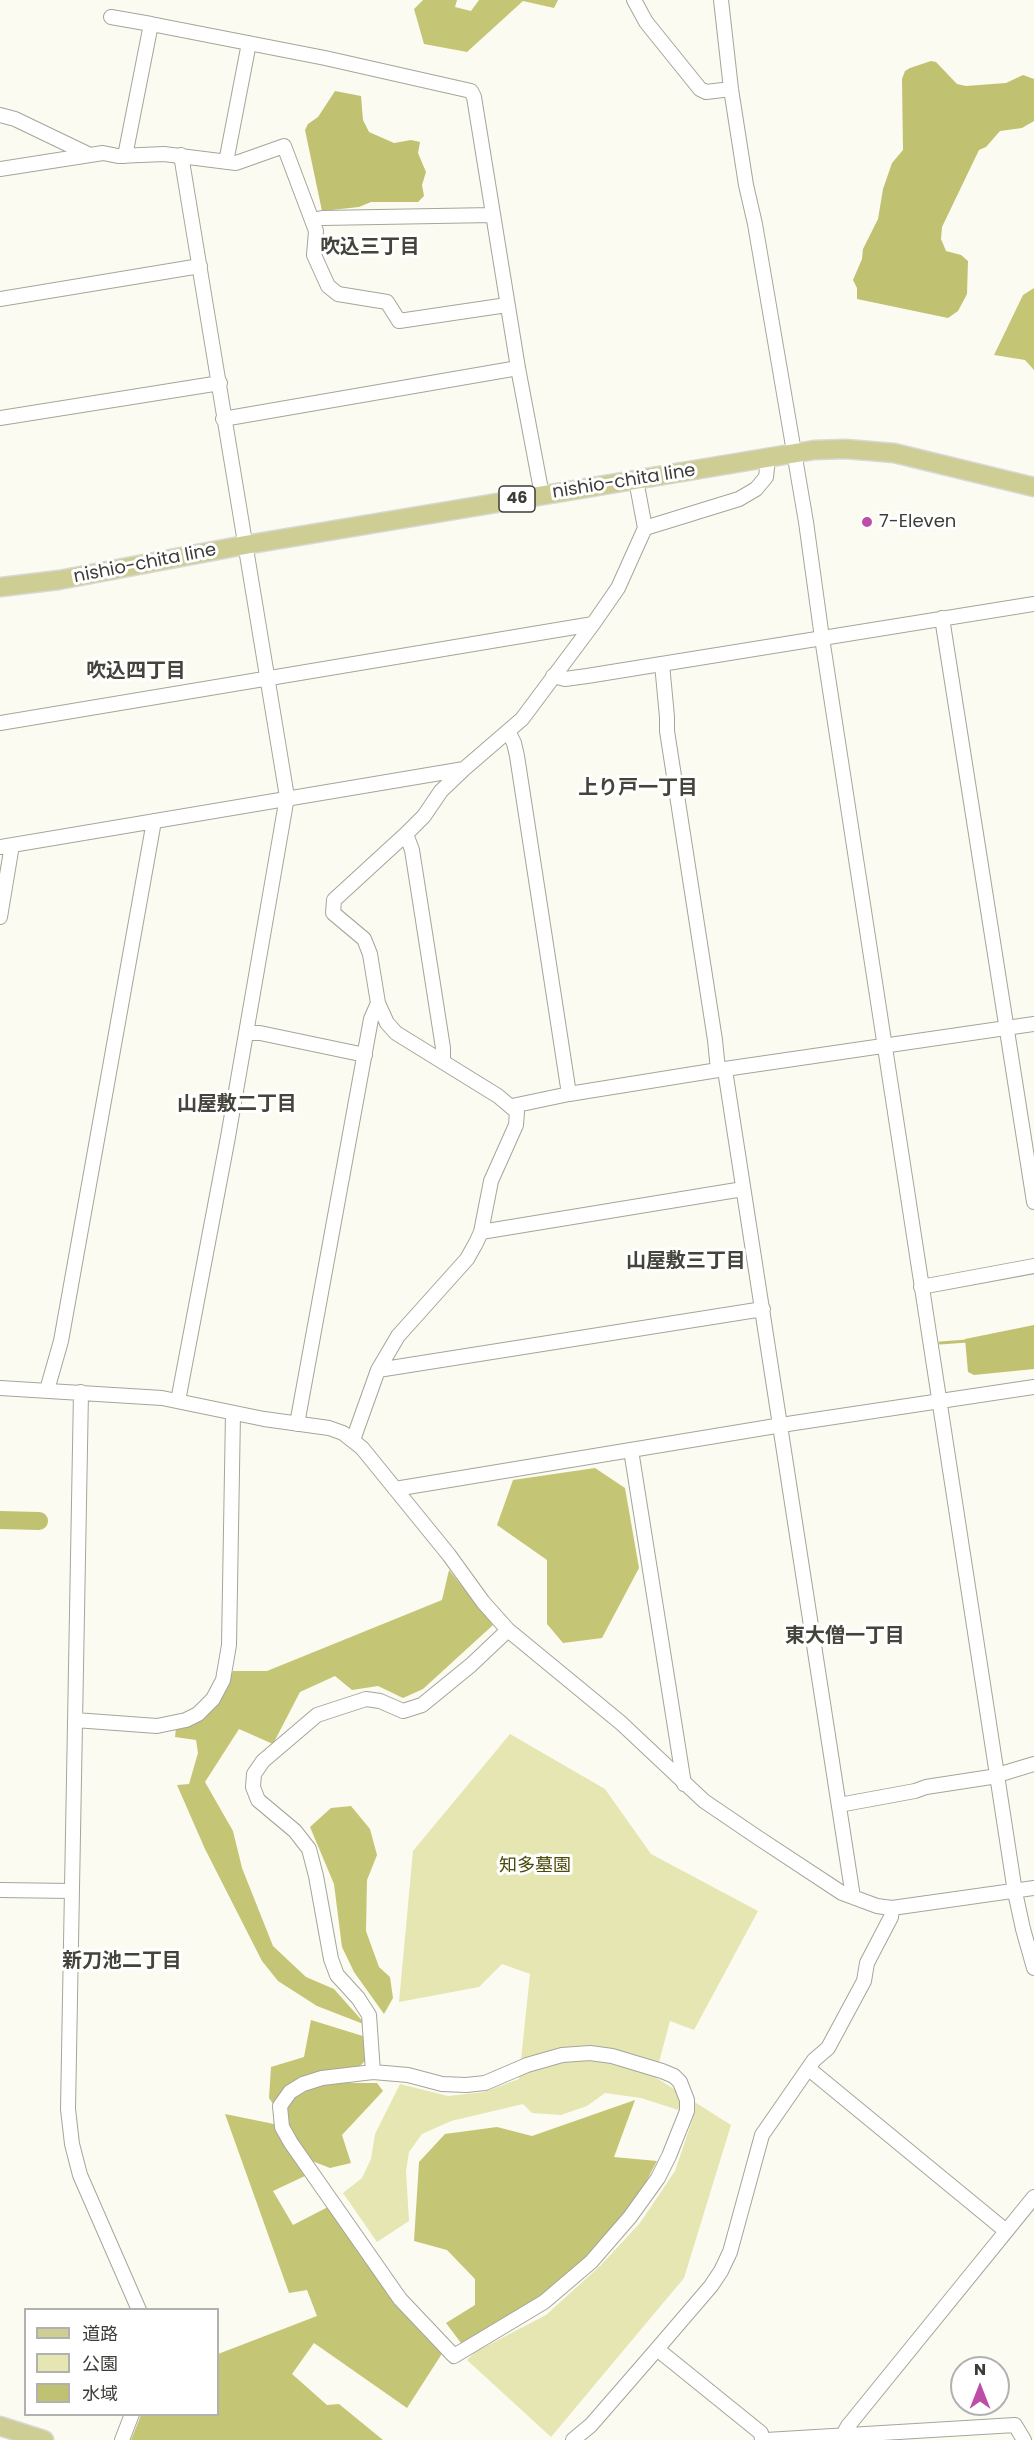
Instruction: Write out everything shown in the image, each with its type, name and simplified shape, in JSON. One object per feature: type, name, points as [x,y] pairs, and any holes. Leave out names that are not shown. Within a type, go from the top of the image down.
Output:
[{"type":"main road","name":"nishio-chita line","points":[[0,587],[59,580],[244,545],[814,450],[846,449],[894,453],[1034,487]]},
{"type":"main road","points":[[0,2426],[44,2440]]},
{"type":"street","points":[[634,0],[646,22],[699,89],[706,92],[731,89]]},
{"type":"street","points":[[721,0],[731,89],[806,522],[921,1287],[999,1775],[1015,1892],[1034,1968]]},
{"type":"street","points":[[111,17],[325,57],[471,91],[474,97],[507,305],[542,495]]},
{"type":"street","points":[[125,156],[151,24]]},
{"type":"street","points":[[226,162],[249,44]]},
{"type":"street","points":[[0,115],[15,119],[90,155]]},
{"type":"street","points":[[0,169],[104,153],[118,156],[181,155],[236,163],[284,146],[316,231],[314,255],[328,286],[338,294],[387,302],[399,321],[507,305]]},
{"type":"street","points":[[178,1401],[287,797],[181,155]]},
{"type":"street","points":[[312,220],[493,215]]},
{"type":"street","points":[[0,299],[200,266]]},
{"type":"street","points":[[223,419],[518,368]]},
{"type":"street","points":[[0,418],[220,383]]},
{"type":"street","points":[[645,528],[739,498],[756,489],[766,477],[768,459]]},
{"type":"street","points":[[353,1440],[378,1370],[398,1336],[467,1259],[481,1232],[491,1181],[516,1125],[517,1112],[512,1106],[396,1034],[387,1023],[378,1004],[364,939],[333,913],[334,900],[424,816],[441,791],[522,719],[593,624],[618,588],[645,528],[636,480]]},
{"type":"street","points":[[553,676],[565,679],[1034,604]]},
{"type":"street","points":[[942,618],[1034,1202]]},
{"type":"street","points":[[0,723],[593,624]]},
{"type":"street","points":[[662,664],[668,717],[667,731],[715,1040],[763,1309],[853,1897]]},
{"type":"street","points":[[508,731],[514,742],[517,756],[569,1094]]},
{"type":"street","points":[[0,917],[6,846],[464,769]]},
{"type":"street","points":[[47,1390],[63,1330],[154,821]]},
{"type":"street","points":[[406,834],[412,850],[443,1048],[442,1062]]},
{"type":"street","points":[[297,1424],[370,1019],[378,1004]]},
{"type":"street","points":[[512,1106],[569,1094],[721,1070],[1034,1024]]},
{"type":"street","points":[[246,1033],[260,1033],[365,1055]]},
{"type":"street","points":[[481,1232],[743,1190]]},
{"type":"street","points":[[921,1287],[1034,1266]]},
{"type":"street","points":[[378,1370],[763,1309]]},
{"type":"street","points":[[395,1489],[1034,1387]]},
{"type":"street","points":[[0,1388],[81,1392],[178,1401],[233,1413],[329,1428],[353,1440],[508,1630],[621,1723],[704,1801],[842,1893],[867,1904],[892,1908],[1034,1888]]},
{"type":"street","points":[[81,1392],[68,2109],[72,2144],[80,2175],[138,2308]]},
{"type":"street","points":[[75,1720],[157,1726],[186,1720],[198,1714],[213,1699],[223,1680],[229,1645],[233,1413]]},
{"type":"street","points":[[631,1450],[684,1784]]},
{"type":"street","points":[[374,2072],[369,2015],[358,1998],[337,1975],[331,1959],[309,1849],[296,1831],[258,1800],[253,1787],[255,1774],[263,1761],[317,1715],[366,1699],[380,1701],[403,1711],[422,1705],[471,1665],[508,1630]]},
{"type":"street","points":[[839,1805],[999,1775],[1034,1764]]},
{"type":"street","points":[[0,1890],[71,1891]]},
{"type":"street","points":[[573,2440],[591,2425],[711,2286],[721,2271],[730,2252],[762,2135],[814,2060],[828,2048],[864,1981],[867,1963],[891,1917],[892,1908]]},
{"type":"street","points":[[590,2053],[612,2056],[674,2076],[685,2090],[687,2111],[658,2178],[630,2217],[591,2262],[544,2302],[454,2356],[400,2299],[282,2127],[280,2106],[290,2092],[303,2084],[322,2078],[374,2072],[466,2085],[485,2083],[556,2056],[590,2053]]},
{"type":"street","points":[[809,2069],[1006,2231]]},
{"type":"street","points":[[841,2438],[1034,2197]]},
{"type":"street","points":[[657,2349],[761,2433],[764,2440],[841,2438],[1015,2425],[1024,2440]]},
{"type":"street","points":[[122,2440],[132,2416]]},
{"type":"green space","name":"知多墓園","points":[[510,1734],[605,1789],[651,1854],[758,1911],[694,2030],[670,2021],[655,2077],[731,2125],[684,2278],[551,2437],[467,2360],[475,2352],[546,2315],[600,2266],[640,2223],[675,2171],[694,2115],[641,2098],[605,2093],[587,2106],[561,2115],[532,2113],[523,2104],[451,2121],[422,2134],[409,2152],[406,2171],[409,2221],[377,2242],[343,2193],[362,2178],[371,2159],[375,2134],[400,2084],[448,2096],[484,2092],[519,2079],[530,1974],[502,1964],[479,1987],[399,2002],[413,1851]]},
{"type":"shaded area","points":[[423,0],[457,0],[455,7],[471,11],[479,0],[558,0],[554,8],[523,1],[467,52],[424,44],[414,9]]},
{"type":"shaded area","points":[[1034,288],[1034,370],[1025,360],[994,355],[1023,295]]},
{"type":"shaded area","points":[[595,1468],[625,1488],[639,1568],[602,1638],[563,1643],[547,1624],[547,1560],[497,1525],[513,1480]]},
{"type":"shaded area","points":[[449,1570],[493,1625],[423,1689],[403,1698],[378,1686],[352,1690],[335,1676],[300,1692],[273,1744],[239,1729],[205,1782],[233,1831],[242,1868],[273,1946],[306,1977],[334,1989],[366,2025],[317,2006],[278,1981],[262,1961],[205,1849],[177,1785],[189,1784],[198,1753],[196,1740],[175,1737],[176,1728],[214,1709],[233,1671],[267,1671],[442,1600]]},
{"type":"shaded area","points":[[351,1806],[370,1829],[377,1855],[367,1880],[366,1931],[379,1967],[390,1977],[393,1998],[384,2014],[354,1972],[342,1947],[334,1884],[310,1827],[331,1808]]},
{"type":"shaded area","points":[[311,2020],[366,2037],[366,2060],[359,2067],[345,2069],[347,2083],[377,2083],[383,2091],[342,2135],[351,2163],[330,2168],[312,2161],[269,2098],[271,2067],[304,2057]]},
{"type":"shaded area","points":[[635,2100],[614,2157],[657,2161],[632,2208],[586,2259],[537,2300],[461,2343],[446,2323],[475,2305],[475,2279],[447,2250],[414,2241],[419,2162],[445,2134],[497,2127],[532,2136]]},
{"type":"shaded area","points":[[225,2114],[274,2124],[307,2175],[273,2191],[293,2225],[328,2207],[443,2352],[407,2408],[314,2343],[292,2374],[327,2405],[339,2404],[383,2440],[131,2440],[141,2416],[219,2416],[219,2354],[317,2316],[307,2290],[289,2293]]},
{"type":"water","points":[[931,61],[936,62],[957,84],[966,86],[1006,83],[1023,75],[1034,79],[1034,121],[1022,128],[1000,131],[986,147],[979,150],[942,227],[941,239],[946,251],[961,255],[968,261],[967,294],[958,311],[948,318],[857,299],[857,288],[853,280],[862,259],[863,249],[878,219],[883,189],[892,163],[903,150],[902,79],[905,71]]},
{"type":"water","points":[[335,91],[361,96],[363,120],[369,132],[394,143],[411,140],[420,142],[418,153],[426,172],[422,185],[424,196],[418,202],[371,202],[359,207],[322,211],[305,130],[308,124],[318,117]]},
{"type":"water","points":[[1034,1325],[1034,1369],[974,1375],[968,1372],[965,1339]]},
{"type":"waterway","points":[[940,1343],[967,1341]]},
{"type":"waterway","points":[[0,1520],[39,1521]]},
{"type":"place","name":"7-Eleven","points":[[867,522]]},
{"type":"district","name":"吹込三丁目","points":[[370,248]]},
{"type":"district","name":"吹込四丁目","points":[[136,672]]},
{"type":"district","name":"上り戸一丁目","points":[[638,789]]},
{"type":"district","name":"山屋敷二丁目","points":[[237,1105]]},
{"type":"district","name":"山屋敷三丁目","points":[[686,1262]]},
{"type":"district","name":"東大僧一丁目","points":[[845,1637]]},
{"type":"district","name":"新刀池二丁目","points":[[122,1962]]}]
